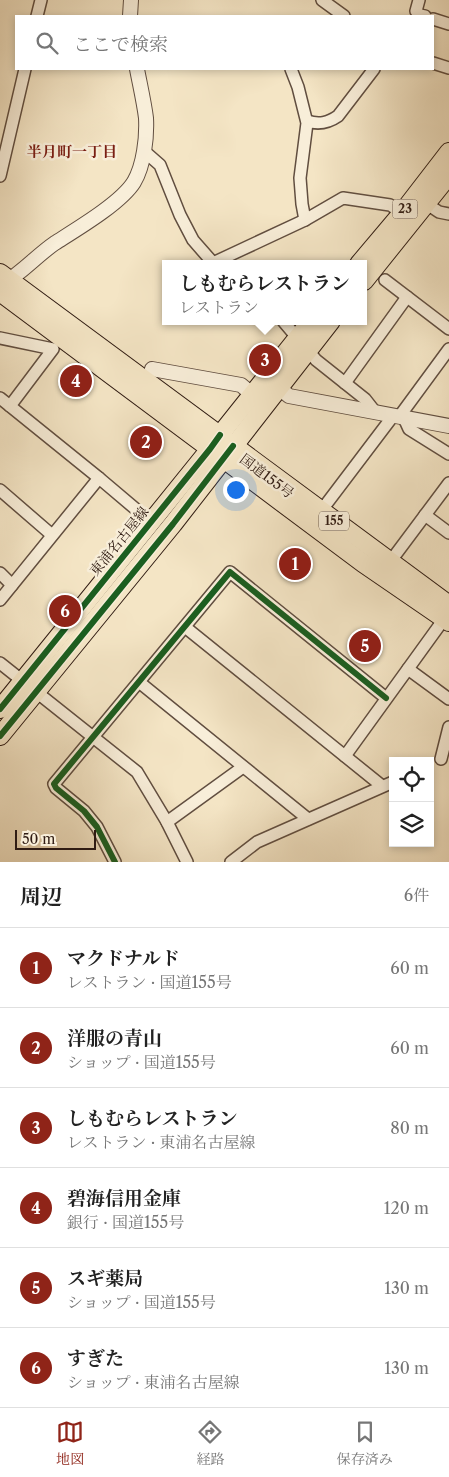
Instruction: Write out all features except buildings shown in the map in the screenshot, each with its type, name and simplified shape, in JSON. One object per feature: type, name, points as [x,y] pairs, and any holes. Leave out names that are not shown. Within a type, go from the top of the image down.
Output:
[{"type":"main road","name":"23","points":[[362,260],[402,213],[449,152]]},
{"type":"main road","name":"23","points":[[367,278],[449,175]]},
{"type":"main road","name":"国道155号","points":[[2,282],[222,447],[363,563],[447,615]]},
{"type":"main road","name":"東浦名古屋線","points":[[0,736],[29,687],[151,522],[279,388],[302,345],[310,325]]},
{"type":"main road","name":"東浦名古屋線","points":[[0,709],[29,687],[173,524],[222,447],[252,394],[302,345],[327,325]]},
{"type":"main road","name":"国道155号","points":[[222,447],[321,511],[390,562],[447,615]]},
{"type":"street","points":[[37,15],[41,0]]},
{"type":"street","points":[[130,15],[131,0]]},
{"type":"street","points":[[322,0],[343,15]]},
{"type":"street","points":[[434,19],[449,24]]},
{"type":"street","points":[[434,64],[449,68]]},
{"type":"street","points":[[0,176],[25,70]]},
{"type":"street","points":[[2,282],[90,220],[120,197],[134,182],[142,162],[146,118],[137,70]]},
{"type":"street","points":[[291,70],[301,96],[307,121],[300,178],[305,220]]},
{"type":"street","points":[[307,121],[324,124],[338,116],[373,70]]},
{"type":"street","points":[[144,151],[160,165],[180,215],[193,240],[210,260]]},
{"type":"street","points":[[219,260],[305,220],[342,198],[390,205],[402,213]]},
{"type":"street","points":[[427,204],[439,212],[449,214]]},
{"type":"street","points":[[385,280],[449,329]]},
{"type":"street","points":[[345,383],[407,297]]},
{"type":"street","points":[[286,325],[316,360],[365,399],[376,413]]},
{"type":"street","points":[[0,338],[53,349],[10,406]]},
{"type":"street","points":[[321,511],[399,417],[449,349]]},
{"type":"street","points":[[152,369],[241,385],[252,394]]},
{"type":"street","points":[[279,388],[289,396],[449,426]]},
{"type":"street","points":[[0,398],[151,522]]},
{"type":"street","points":[[399,417],[409,429],[449,454]]},
{"type":"street","points":[[0,600],[99,478]]},
{"type":"street","points":[[390,562],[449,482]]},
{"type":"street","points":[[0,490],[52,535]]},
{"type":"street","points":[[425,515],[449,533]]},
{"type":"street","points":[[115,862],[97,828],[84,811],[56,788],[54,784],[230,572],[386,698]]},
{"type":"street","points":[[0,573],[12,585]]},
{"type":"street","points":[[345,756],[447,615]]},
{"type":"street","points":[[185,627],[345,756],[387,784]]},
{"type":"street","points":[[0,663],[138,772],[167,822],[187,862]]},
{"type":"street","points":[[408,669],[449,699]]},
{"type":"street","points":[[139,682],[308,819]]},
{"type":"street","points":[[445,758],[449,727]]},
{"type":"street","points":[[167,822],[243,767]]},
{"type":"street","points":[[231,862],[257,842],[387,784]]},
{"type":"cycle path","points":[[0,709],[220,435]]},
{"type":"cycle path","points":[[0,736],[173,524],[233,446]]},
{"type":"cycle path","points":[[115,862],[97,827],[84,811],[56,788],[54,784],[230,572],[386,698]]},
{"type":"place","name":"しもむらレストラン","points":[[265,360]]},
{"type":"place","name":"碧海信用金庫","points":[[76,381]]},
{"type":"place","name":"洋服の青山","points":[[146,442]]},
{"type":"place","name":"マクドナルド","points":[[295,564]]},
{"type":"place","name":"すぎた","points":[[65,611]]},
{"type":"place","name":"スギ薬局","points":[[365,646]]},
{"type":"district","name":"半月町一丁目","points":[[72,152]]}]
